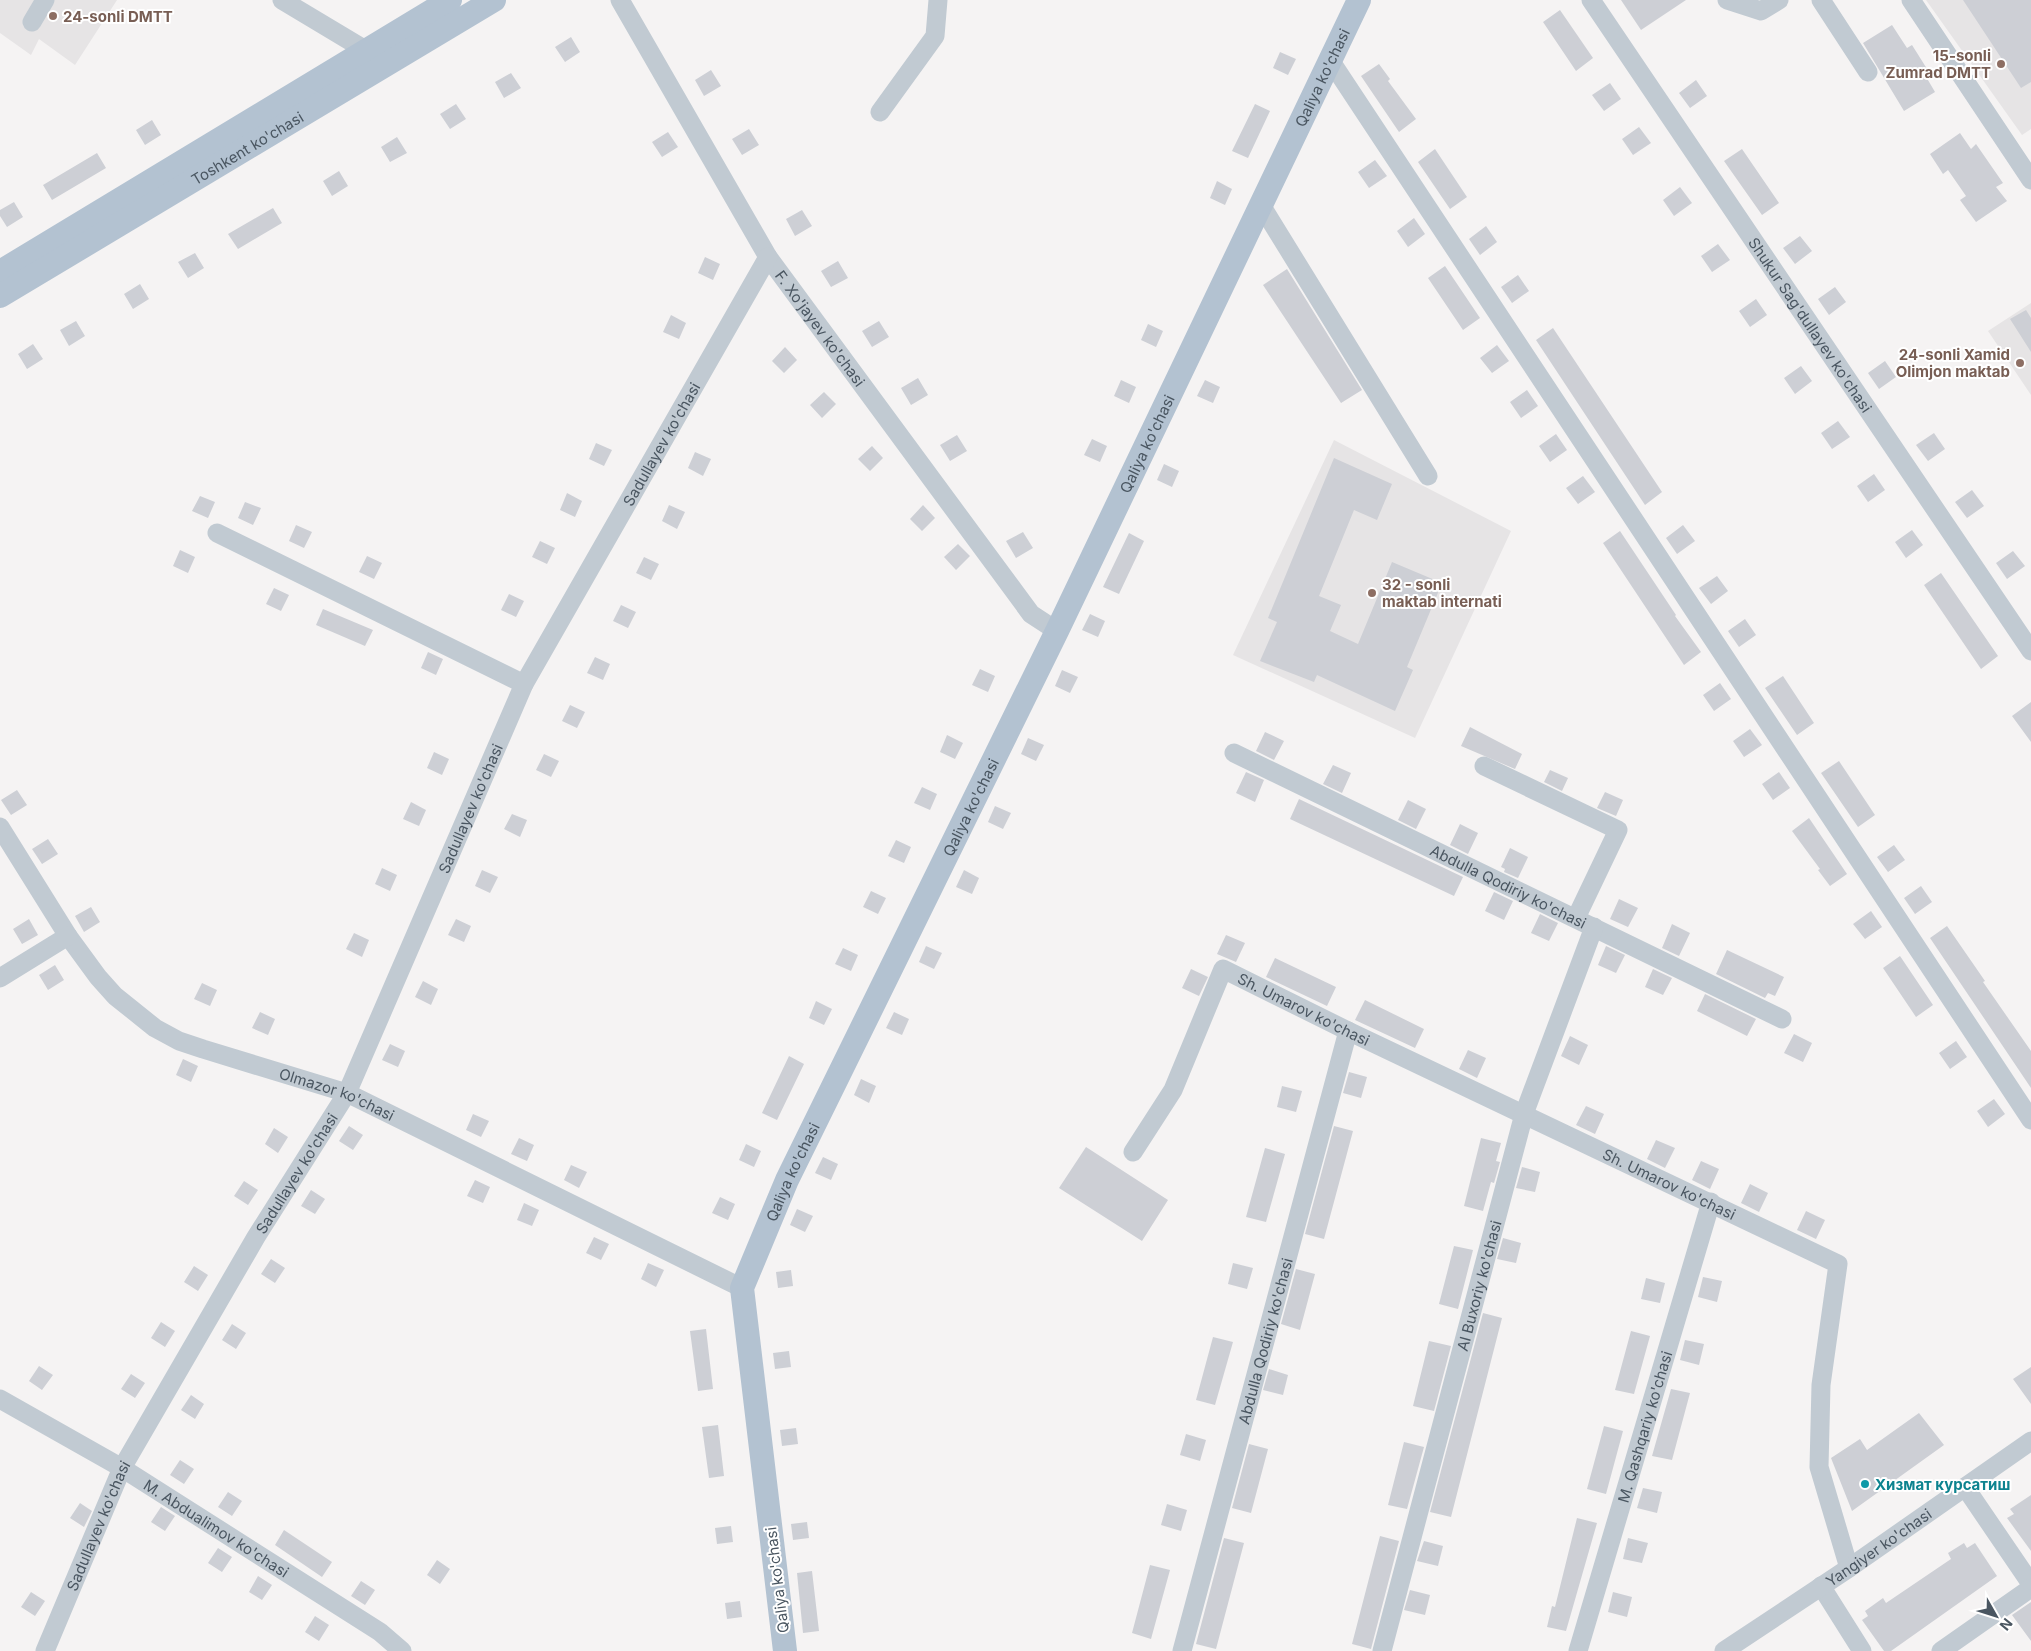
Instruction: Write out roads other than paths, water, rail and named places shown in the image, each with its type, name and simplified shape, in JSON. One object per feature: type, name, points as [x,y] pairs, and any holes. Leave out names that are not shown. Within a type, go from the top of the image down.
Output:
[{"type":"main road","name":"Toshkent ko'chasi","points":[[0,272],[450,0]]},
{"type":"main road","name":"Toshkent ko'chasi","points":[[0,296],[494,0]]},
{"type":"main road","name":"Qaliya ko'chasi","points":[[785,1651],[742,1288],[787,1180],[1057,631],[1359,0]]},
{"type":"street","points":[[32,22],[45,0]]},
{"type":"street","points":[[282,0],[367,51]]},
{"type":"street","name":"F. Xo'jayev ko'chasi","points":[[620,0],[768,256],[1031,614],[1057,631]]},
{"type":"street","points":[[880,112],[935,36],[938,0]]},
{"type":"street","name":"Shukur Sag'dullayev ko'chasi","points":[[1591,0],[2031,652]]},
{"type":"street","points":[[1727,0],[1761,11],[1779,0]]},
{"type":"street","points":[[1821,0],[1868,72]]},
{"type":"street","points":[[1912,0],[2031,180]]},
{"type":"street","points":[[1330,60],[2031,1120]]},
{"type":"street","points":[[1261,205],[1428,476]]},
{"type":"street","name":"Sadullayev ko'chasi","points":[[45,1651],[122,1468],[256,1236],[347,1093],[524,684],[768,256]]},
{"type":"street","points":[[217,533],[524,684]]},
{"type":"street","name":"Abdulla Qodiriy ko'chasi","points":[[1234,752],[1782,1019]]},
{"type":"street","points":[[1484,766],[1618,830],[1576,918]]},
{"type":"street","name":"Olmazor ko'chasi","points":[[0,826],[68,936],[115,996],[155,1028],[179,1041],[347,1093],[742,1288]]},
{"type":"street","name":"Al Buxoriy ko'chasi","points":[[1382,1651],[1524,1114],[1594,927]]},
{"type":"street","points":[[0,978],[68,936]]},
{"type":"street","name":"Sh. Umarov ko'chasi","points":[[1133,1152],[1173,1090],[1223,969],[1348,1032],[1711,1202],[1838,1264],[1821,1384],[1819,1467],[1849,1568]]},
{"type":"street","name":"Abdulla Qodiriy ko'chasi","points":[[1182,1651],[1348,1032]]},
{"type":"street","name":"M. Qashqariy ko'chasi","points":[[1578,1651],[1711,1202]]},
{"type":"street","name":"M. Abdualimov ko'chasi","points":[[0,1399],[122,1468],[380,1632],[402,1651]]},
{"type":"street","name":"Yangiyer ko'chasi","points":[[1724,1651],[1849,1568],[2031,1441]]},
{"type":"street","points":[[1965,1487],[2031,1584]]},
{"type":"street","points":[[1821,1586],[1862,1651]]},
{"type":"street","points":[[1941,1651],[2031,1588]]},
{"type":"place","name":"24-sonli DMTT","points":[[53,16]]},
{"type":"place","name":"15-sonli Zumrad DMTT","points":[[2001,64]]},
{"type":"place","name":"24-sonli Xamid Olimjon maktab","points":[[2020,363]]},
{"type":"place","name":"32 - sonli maktab internati","points":[[1372,593]]},
{"type":"place","name":"Хизмат курсатиш","points":[[1865,1484]]}]
